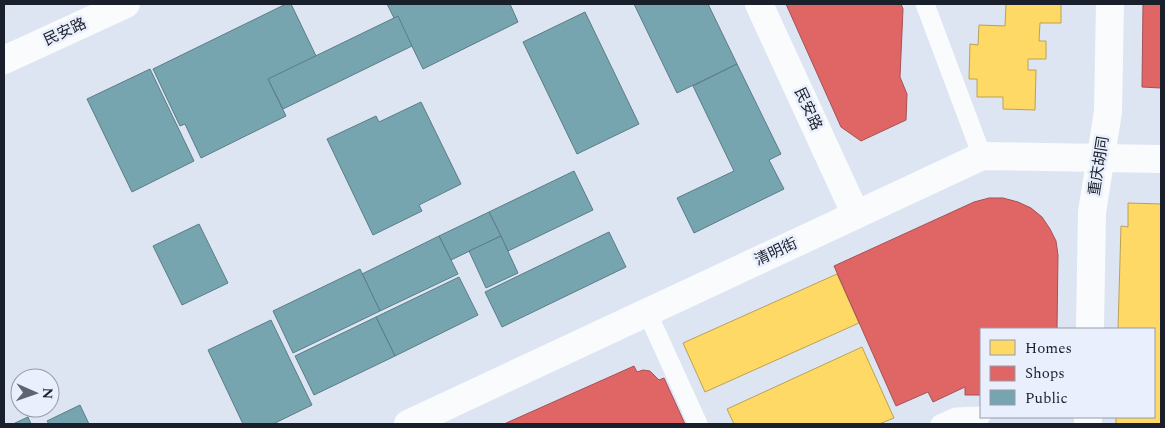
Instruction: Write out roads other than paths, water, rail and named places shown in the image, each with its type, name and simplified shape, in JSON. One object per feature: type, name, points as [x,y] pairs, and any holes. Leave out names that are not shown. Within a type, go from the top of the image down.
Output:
[{"type":"street","name":"民安路","points":[[4,60],[126,4]]},
{"type":"street","name":"民安路","points":[[759,4],[856,215]]},
{"type":"street","name":"重庆胡同","points":[[1090,328],[1092,212],[1108,112],[1110,4]]},
{"type":"street","name":"清明街","points":[[411,424],[982,156],[1161,159]]},
{"type":"lane","points":[[925,4],[982,156]]},
{"type":"lane","points":[[647,312],[698,424]]},
{"type":"lane","points":[[940,424],[956,417],[980,416]]}]
